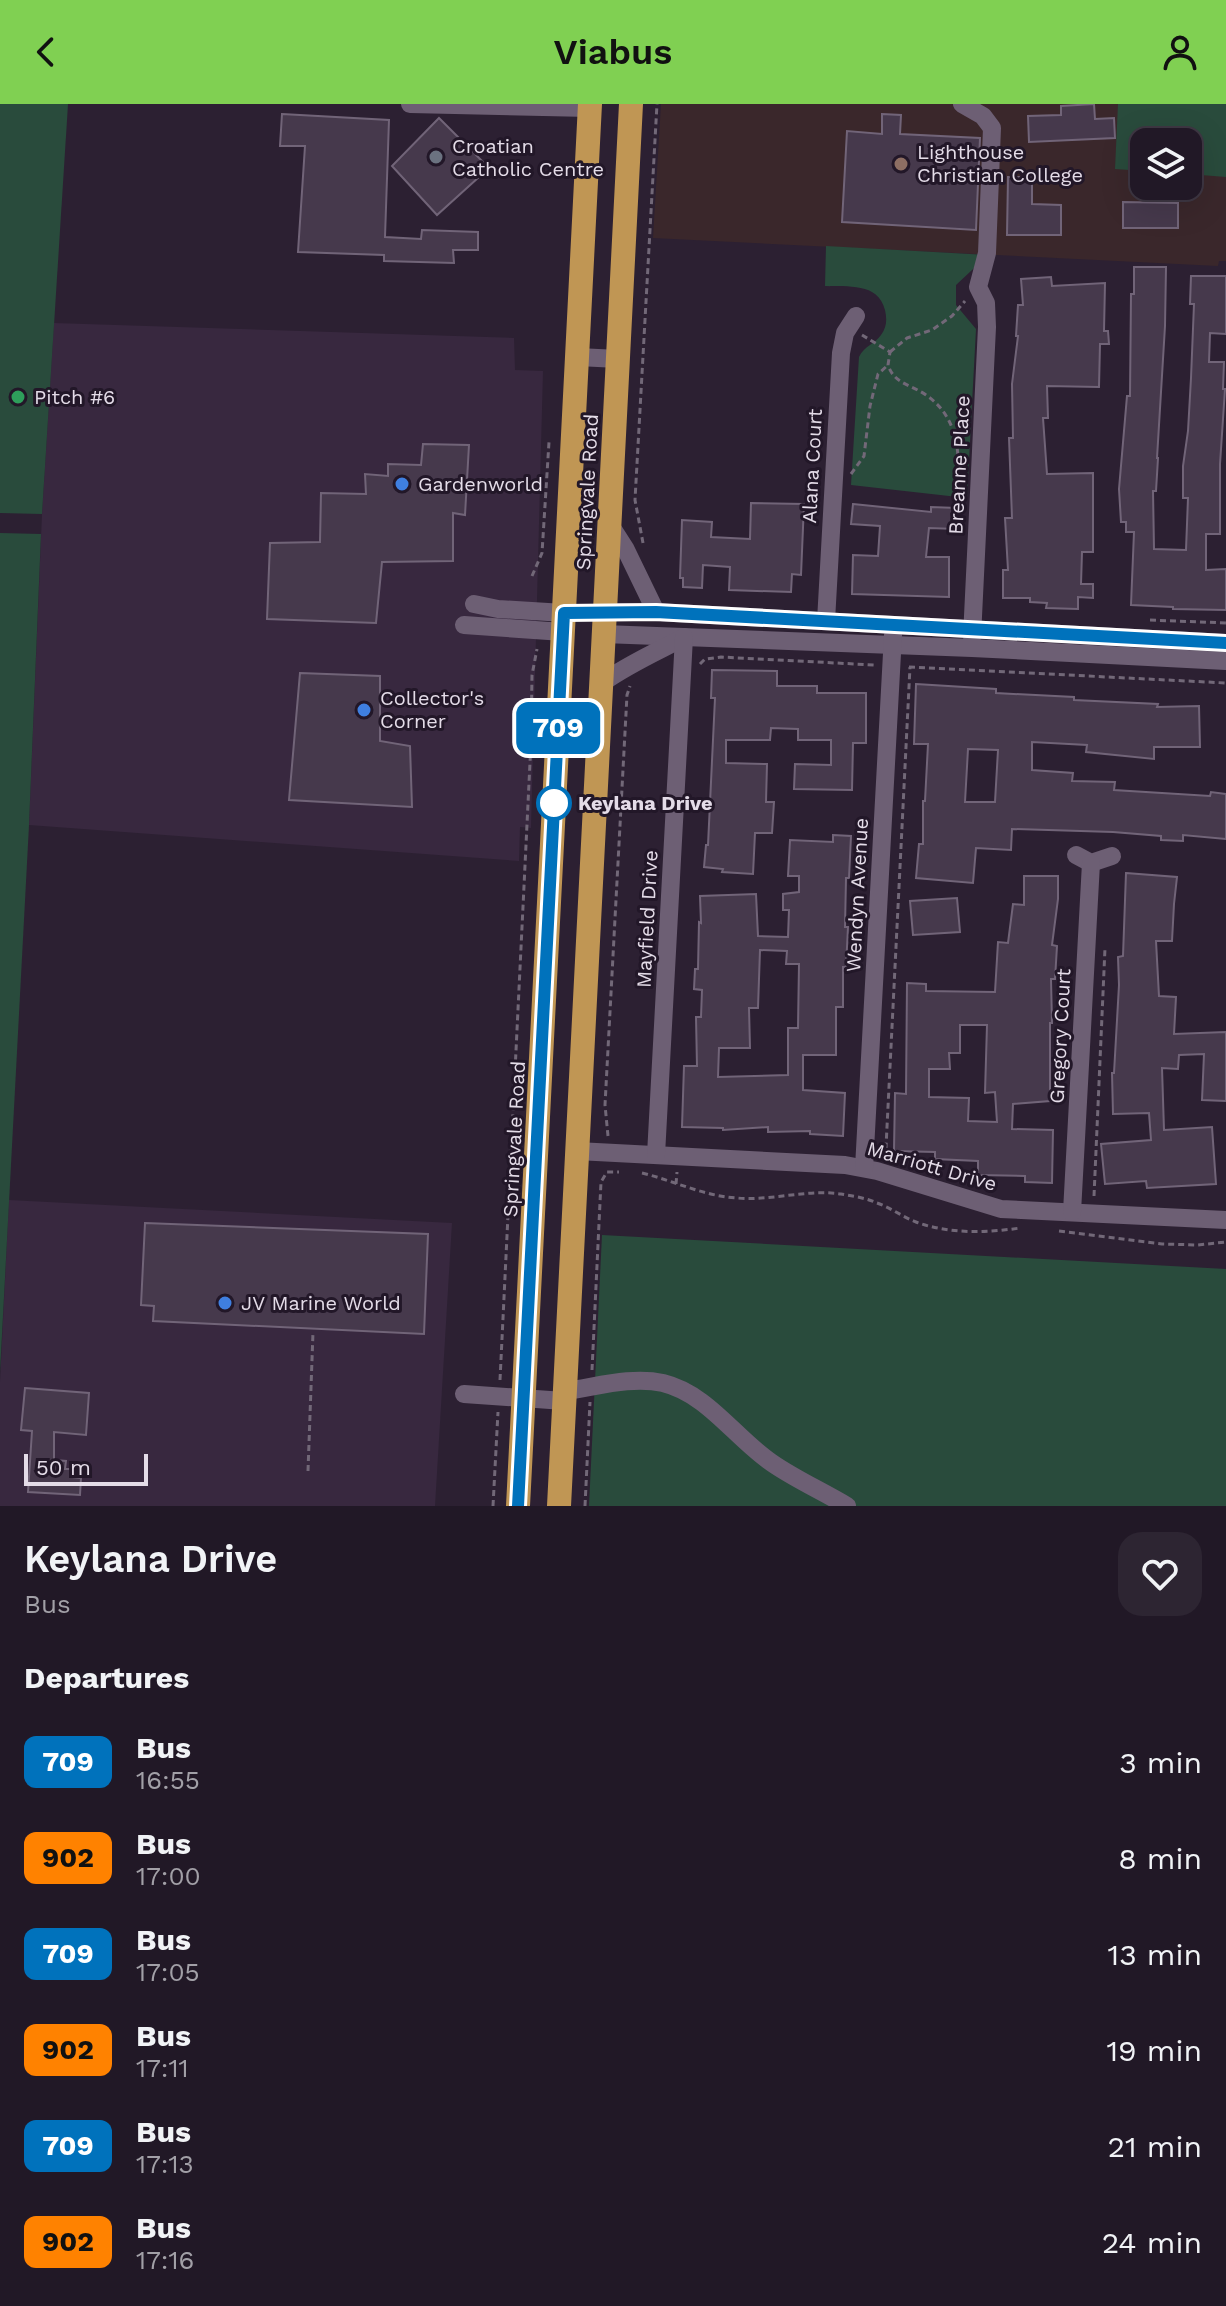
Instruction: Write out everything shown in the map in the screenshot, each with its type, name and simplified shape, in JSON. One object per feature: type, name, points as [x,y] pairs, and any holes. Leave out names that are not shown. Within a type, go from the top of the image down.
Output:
[{"type":"highway","name":"Springvale Road","points":[[559,1506],[631,104]]},
{"type":"highway","name":"Springvale Road","points":[[518,1506],[590,106]]},
{"type":"highway","points":[[563,622],[604,623]]},
{"type":"street","points":[[410,104],[590,106]]},
{"type":"street","points":[[962,104],[983,116],[992,128],[987,253],[978,287]]},
{"type":"street","name":"Breanne Place","points":[[972,648],[987,327],[986,303],[978,287]]},
{"type":"street","name":"Alana Court","points":[[826,621],[841,353],[852,321]]},
{"type":"street","points":[[578,357],[618,359]]},
{"type":"street","points":[[609,523],[625,548],[656,612]]},
{"type":"street","points":[[474,604],[563,622]]},
{"type":"street","points":[[604,623],[656,612],[1226,643]]},
{"type":"street","points":[[464,625],[563,622]]},
{"type":"street","points":[[604,623],[684,637],[1226,661]]},
{"type":"street","name":"Wendyn Avenue","points":[[864,1168],[893,625]]},
{"type":"street","points":[[602,683],[632,663],[684,637]]},
{"type":"street","name":"Mayfield Drive","points":[[656,1155],[684,637]]},
{"type":"street","name":"Gregory Court","points":[[1072,1212],[1084,859],[1112,856]]},
{"type":"street","name":"Marriott Drive","points":[[577,1151],[837,1164],[887,1174],[990,1206],[1226,1220]]},
{"type":"street","points":[[464,1394],[524,1398],[564,1396],[632,1382],[660,1382],[679,1388],[716,1413],[771,1463],[847,1506]]},
{"type":"path","points":[[646,552],[635,500],[657,104]]},
{"type":"path","points":[[978,287],[952,316],[932,330],[907,338],[890,352],[888,365],[898,381],[927,396],[948,420],[957,439],[959,470],[980,474]]},
{"type":"path","points":[[852,321],[890,352]]},
{"type":"path","points":[[834,483],[853,473],[864,456],[870,406],[878,374],[888,365]]},
{"type":"path","points":[[532,576],[542,553],[549,442]]},
{"type":"path","points":[[493,1506],[532,675],[537,649]]},
{"type":"path","points":[[697,668],[705,659],[721,657],[1226,683]]},
{"type":"path","points":[[887,1174],[892,1158],[886,1147],[910,667]]},
{"type":"path","points":[[585,1506],[601,1182],[607,1172],[605,1105],[627,695],[635,680]]},
{"type":"path","points":[[1095,1213],[1093,1185],[1106,939]]},
{"type":"path","points":[[676,1184],[679,1156]]},
{"type":"path","points":[[607,1172],[630,1172]]},
{"type":"path","points":[[640,1173],[704,1194],[736,1198],[768,1198],[809,1192],[841,1194],[878,1203],[909,1219],[935,1227],[971,1231],[1022,1228]]},
{"type":"path","points":[[1048,1229],[1162,1244],[1226,1242]]},
{"type":"path","points":[[308,1471],[313,1332]]},
{"type":"shaded area","name":"Lighthouse Christian College","points":[[661,104],[1226,104],[1226,261],[1219,261],[1218,266],[653,238]]},
{"type":"shaded area","points":[[54,323],[514,338],[515,370],[543,371],[531,828],[520,827],[519,861],[29,825],[42,514]]},
{"type":"shaded area","name":"JV Marine World","points":[[9,1200],[452,1223],[435,1506],[0,1506],[0,1382]]},
{"type":"green space","points":[[0,104],[68,104],[42,514],[0,513]]},
{"type":"green space","points":[[1118,104],[1226,104],[1226,177],[1202,175],[1202,128],[1130,128],[1130,170],[1115,169]]},
{"type":"green space","points":[[826,246],[988,255],[956,285],[956,305],[976,329],[967,498],[851,485],[859,357],[881,335],[886,317],[881,301],[869,290],[825,286]]},
{"type":"green space","points":[[0,533],[41,534],[0,1372]]},
{"type":"green space","points":[[602,1235],[1226,1269],[1226,1506],[589,1506]]},
{"type":"building","points":[[1094,104],[1095,119],[1114,118],[1115,138],[1029,142],[1028,116],[1061,115],[1061,106]]},
{"type":"building","points":[[282,114],[389,120],[385,237],[421,239],[422,230],[478,232],[478,250],[453,250],[454,263],[384,261],[384,255],[298,252],[305,146],[280,146]]},
{"type":"building","points":[[882,114],[901,115],[900,134],[980,138],[976,230],[842,222],[847,131],[882,134]]},
{"type":"building","points":[[439,118],[489,168],[437,215],[392,166]]},
{"type":"building","points":[[1008,177],[1032,177],[1032,204],[1061,205],[1061,235],[1007,235]]},
{"type":"building","points":[[1123,202],[1178,203],[1178,228],[1123,228]]},
{"type":"building","points":[[1134,267],[1166,267],[1158,458],[1156,491],[1153,491],[1154,549],[1186,550],[1188,498],[1183,498],[1183,466],[1191,378],[1194,304],[1190,304],[1191,276],[1226,276],[1226,334],[1210,333],[1209,362],[1224,362],[1225,389],[1220,464],[1220,534],[1206,534],[1206,570],[1226,569],[1226,610],[1131,605],[1134,532],[1126,532],[1126,522],[1121,522],[1119,489],[1127,396],[1130,396]]},
{"type":"building","points":[[1051,277],[1052,286],[1105,283],[1104,331],[1108,331],[1109,344],[1100,344],[1099,387],[1047,386],[1048,418],[1043,418],[1047,474],[1093,473],[1093,552],[1082,552],[1081,584],[1093,584],[1093,598],[1078,597],[1078,609],[1046,608],[1047,603],[1030,602],[1030,598],[1003,598],[1003,570],[1008,570],[1005,518],[1012,518],[1009,438],[1013,438],[1012,384],[1018,305],[1023,305],[1021,279]]},
{"type":"building","points":[[423,444],[469,445],[465,515],[453,513],[453,561],[382,562],[376,623],[267,619],[270,543],[320,542],[321,493],[366,494],[365,474],[388,476],[388,464],[421,465]]},
{"type":"building","points":[[751,503],[804,504],[801,575],[792,574],[791,592],[729,590],[730,567],[703,565],[702,588],[683,587],[683,578],[680,578],[682,520],[712,522],[711,537],[750,539]]},
{"type":"building","points":[[853,504],[931,512],[931,507],[957,508],[956,529],[929,528],[926,557],[949,557],[949,597],[852,594],[853,555],[878,556],[880,526],[851,524]]},
{"type":"building","points":[[712,670],[777,671],[777,686],[817,686],[817,693],[866,693],[866,743],[853,743],[852,790],[794,789],[795,764],[831,765],[831,740],[798,740],[798,729],[771,728],[770,740],[726,740],[726,763],[767,764],[766,802],[774,802],[772,833],[755,833],[753,874],[722,872],[723,869],[704,867],[708,845],[715,698],[711,698]]},
{"type":"building","points":[[300,673],[380,676],[380,741],[410,746],[412,807],[289,800]]},
{"type":"building","points":[[916,684],[996,689],[996,693],[1074,697],[1074,700],[1158,704],[1157,707],[1199,706],[1200,747],[1154,747],[1154,759],[1086,752],[1087,745],[1032,742],[1032,770],[1073,773],[1072,781],[1115,782],[1114,790],[1210,796],[1211,792],[1226,794],[1226,839],[1183,835],[1183,841],[1161,840],[1161,836],[1113,832],[1012,829],[1011,850],[976,848],[973,883],[916,878],[919,844],[923,844],[928,744],[914,744]],"holes":[[[968,749],[998,750],[995,802],[965,802]]]},
{"type":"building","points":[[833,835],[851,836],[849,878],[846,878],[845,927],[848,927],[846,967],[843,967],[843,1007],[836,1007],[836,1055],[803,1055],[803,1090],[845,1093],[843,1136],[810,1134],[810,1131],[768,1132],[768,1127],[723,1130],[682,1127],[684,1066],[697,1066],[696,1017],[701,1017],[702,990],[694,989],[701,923],[700,896],[756,894],[758,936],[788,937],[789,910],[783,910],[783,894],[799,892],[799,876],[788,876],[790,840],[833,842]],"holes":[[[760,950],[787,951],[786,964],[799,964],[798,1028],[788,1028],[788,1075],[718,1077],[719,1048],[750,1048],[749,1008],[758,1008]]]},
{"type":"building","points":[[1126,873],[1177,877],[1172,941],[1156,941],[1159,996],[1176,997],[1174,1034],[1226,1032],[1226,1101],[1202,1100],[1204,1054],[1179,1055],[1178,1069],[1162,1068],[1164,1130],[1212,1127],[1216,1184],[1147,1188],[1146,1181],[1105,1184],[1101,1144],[1151,1140],[1149,1113],[1113,1114],[1118,957],[1123,956]]},
{"type":"building","points":[[1024,876],[1058,876],[1052,945],[1057,946],[1055,979],[1051,979],[1050,1101],[1013,1104],[1012,1129],[1053,1130],[1052,1183],[1025,1182],[1025,1176],[978,1175],[978,1161],[935,1159],[935,1152],[894,1151],[895,1093],[906,1094],[907,983],[926,984],[926,991],[995,992],[998,942],[1008,943],[1013,904],[1024,905]],"holes":[[[960,1025],[987,1025],[985,1093],[995,1092],[997,1122],[968,1121],[969,1098],[929,1097],[929,1069],[950,1069],[949,1053],[960,1053]]]},
{"type":"building","points":[[957,898],[960,932],[913,935],[910,901]]},
{"type":"building","name":"JV Marine World","points":[[145,1223],[428,1234],[424,1334],[153,1321],[154,1306],[141,1305]]},
{"type":"building","points":[[25,1388],[89,1393],[86,1435],[54,1432],[54,1460],[66,1461],[65,1469],[73,1469],[73,1477],[81,1478],[80,1495],[28,1492],[32,1431],[21,1430]]},
{"type":"bus line","name":"709","points":[[518,1506],[564,613],[656,612],[1226,643]]},
{"type":"place","name":"Croatian Catholic Centre","points":[[436,157]]},
{"type":"place","name":"Lighthouse Christian College","points":[[901,164]]},
{"type":"place","name":"Pitch #6","points":[[18,397]]},
{"type":"place","name":"Gardenworld","points":[[402,484]]},
{"type":"place","name":"Collector's Corner","points":[[364,710]]},
{"type":"place","name":"Keylana Drive","points":[[554,803]]},
{"type":"place","name":"JV Marine World","points":[[225,1303]]}]
